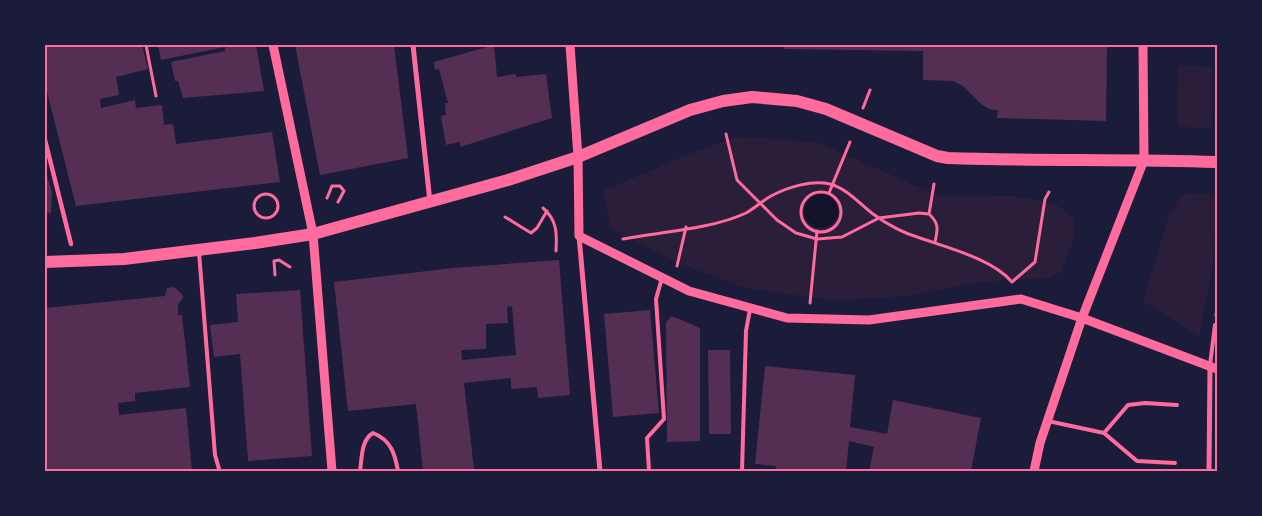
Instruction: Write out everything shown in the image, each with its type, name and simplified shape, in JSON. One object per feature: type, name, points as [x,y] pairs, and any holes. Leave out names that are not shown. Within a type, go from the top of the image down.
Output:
[{"type":"main road","points":[[45,262],[94,261],[199,250],[313,234],[430,202],[578,157],[690,110],[723,101],[752,97],[798,101],[826,109],[942,157],[1038,161],[1144,160],[1217,162]]},
{"type":"street","points":[[273,45],[313,234],[332,471]]},
{"type":"street","points":[[413,45],[430,202]]},
{"type":"street","points":[[570,45],[578,157],[579,236],[600,471]]},
{"type":"street","points":[[1034,471],[1048,421],[1082,318],[1144,160],[1144,45]]},
{"type":"street","points":[[45,140],[71,244]]},
{"type":"street","points":[[579,236],[689,291],[787,318],[869,320],[1021,300],[1082,318],[1213,368],[1209,471]]},
{"type":"lane","points":[[199,250],[216,455],[219,468]]},
{"type":"lane","points":[[649,471],[647,438],[664,419],[656,299],[662,278]]},
{"type":"lane","points":[[742,471],[746,331],[750,308]]},
{"type":"lane","points":[[1213,368],[1215,324]]},
{"type":"lane","points":[[1104,433],[1128,405],[1146,403],[1177,406]]},
{"type":"lane","points":[[1048,421],[1104,433],[1137,460],[1175,463]]},
{"type":"lane","points":[[360,471],[364,445],[367,437],[373,433],[384,437],[395,453],[398,471]]},
{"type":"path","points":[[146,45],[156,96]]},
{"type":"path","points":[[863,108],[870,90]]},
{"type":"path","points":[[726,134],[737,180],[777,220],[796,233],[817,239],[842,237],[879,218],[919,213],[929,214],[936,220],[938,228],[935,242]]},
{"type":"path","points":[[829,193],[850,142]]},
{"type":"path","points":[[624,239],[730,218],[745,213],[773,195],[800,185],[818,182],[832,184],[893,227],[922,239],[935,242],[1003,272],[1012,282],[1035,262],[1045,199],[1049,192]]},
{"type":"path","points":[[929,214],[934,184]]},
{"type":"path","points":[[328,198],[332,186],[340,186],[344,191],[338,202]]},
{"type":"path","points":[[829,193],[838,202],[841,214],[835,226],[829,230],[816,231],[806,224],[803,218],[802,206],[810,195],[829,193]]},
{"type":"path","points":[[266,194],[277,199],[279,207],[276,214],[265,219],[258,215],[254,208],[256,200],[266,194]]},
{"type":"path","points":[[543,208],[556,224],[556,251]]},
{"type":"path","points":[[505,217],[531,233],[537,228],[547,211]]},
{"type":"path","points":[[677,266],[686,228]]},
{"type":"path","points":[[810,302],[817,239],[816,231]]},
{"type":"path","points":[[275,275],[274,261],[279,260],[290,267]]},
{"type":"shaded area","points":[[1178,66],[1213,67],[1211,128],[1177,127]]},
{"type":"shaded area","points":[[737,137],[816,142],[937,195],[1014,196],[1053,203],[1066,211],[1074,219],[1075,236],[1061,272],[1048,278],[981,282],[906,296],[834,301],[745,288],[684,265],[611,229],[603,191],[689,154]]},
{"type":"shaded area","points":[[1183,193],[1217,195],[1213,264],[1199,337],[1167,315],[1143,302],[1169,215]]},
{"type":"shaded area","points":[[821,194],[828,195],[833,199],[837,204],[837,218],[833,223],[828,227],[821,228],[814,227],[809,223],[805,218],[804,211],[805,204],[809,199],[814,195]]},
{"type":"building","points":[[45,45],[142,45],[148,69],[116,77],[119,95],[100,99],[101,108],[135,100],[136,108],[162,105],[164,125],[173,124],[176,144],[272,132],[280,182],[76,206],[45,84]]},
{"type":"building","points":[[158,45],[256,45],[264,91],[183,98],[178,81],[175,81],[171,62],[225,51],[225,47],[161,60]]},
{"type":"building","points":[[295,45],[394,45],[408,158],[320,175]]},
{"type":"building","points":[[494,45],[497,77],[516,74],[516,77],[546,74],[552,118],[460,147],[460,142],[446,145],[441,116],[446,115],[445,103],[448,103],[439,69],[435,70],[434,62]]},
{"type":"building","points":[[784,45],[1107,45],[1106,121],[997,118],[998,110],[989,109],[980,103],[963,86],[953,81],[923,80],[923,51],[784,49]]},
{"type":"building","points":[[45,169],[52,192],[51,213],[45,212]]},
{"type":"building","points":[[559,260],[570,395],[538,398],[537,387],[511,389],[511,378],[464,383],[474,469],[423,471],[416,404],[348,411],[334,282],[453,268]],"holes":[[[512,306],[516,355],[462,360],[461,350],[486,349],[486,324],[508,323],[507,307]]]},
{"type":"building","points":[[174,287],[182,294],[183,298],[178,304],[178,315],[182,315],[190,387],[135,393],[135,401],[118,403],[119,415],[186,408],[192,471],[45,471],[45,308],[165,296],[167,288]]},
{"type":"building","points":[[300,290],[312,456],[248,461],[240,354],[214,357],[210,325],[238,322],[236,294]]},
{"type":"building","points":[[650,310],[659,413],[613,417],[604,314]]},
{"type":"building","points":[[672,316],[700,328],[700,441],[667,442],[666,322]]},
{"type":"building","points":[[708,350],[730,350],[731,434],[709,434]]},
{"type":"building","points":[[765,366],[855,375],[850,427],[887,434],[893,400],[981,418],[971,471],[869,471],[874,447],[849,441],[846,471],[784,471],[776,470],[776,466],[755,464]]}]
